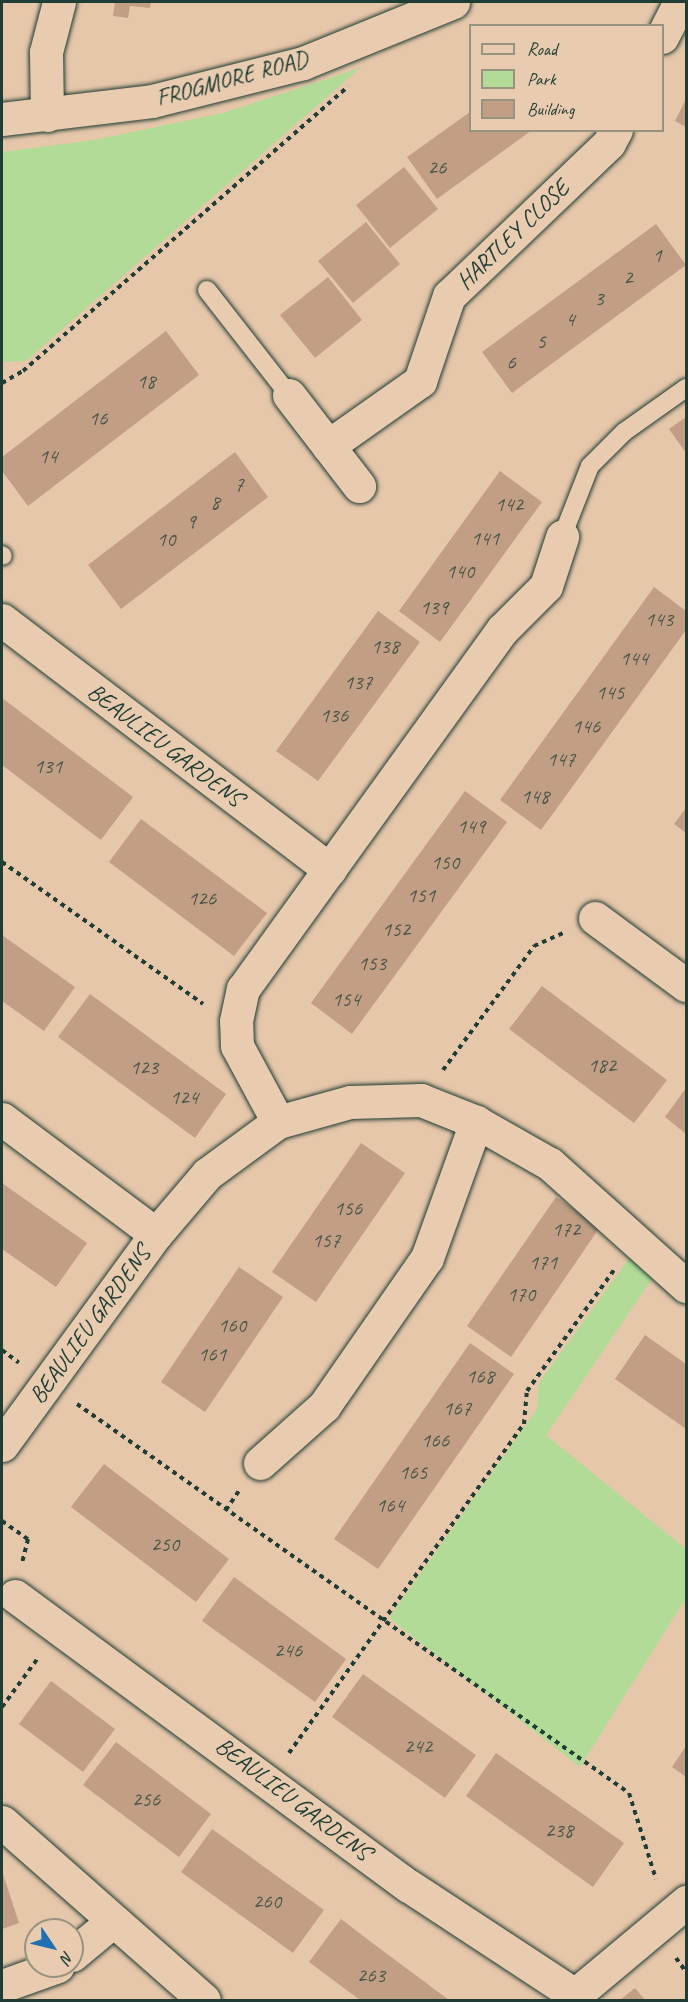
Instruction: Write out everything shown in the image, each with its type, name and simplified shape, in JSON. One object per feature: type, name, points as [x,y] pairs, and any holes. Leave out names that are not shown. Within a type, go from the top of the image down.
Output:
[{"type":"street","points":[[47,115],[46,52],[59,2]]},
{"type":"street","name":"FROGMORE ROAD","points":[[2,119],[152,101],[303,63],[453,2]]},
{"type":"street","points":[[664,35],[683,2]]},
{"type":"street","name":"HARTLEY CLOSE","points":[[328,446],[420,381],[449,296],[609,143],[615,132]]},
{"type":"street","points":[[289,395],[358,486]]},
{"type":"street","points":[[278,1122],[237,1046],[236,1021],[243,989],[502,630],[546,586],[562,537]]},
{"type":"street","name":"BEAULIEU GARDENS","points":[[2,620],[330,870]]},
{"type":"street","points":[[595,918],[687,985]]},
{"type":"street","name":"BEAULIEU GARDENS","points":[[2,1445],[49,1384],[156,1234],[207,1174],[278,1122],[350,1102],[421,1100],[477,1122],[550,1164],[687,1286]]},
{"type":"street","name":"BEAULIEU GARDENS","points":[[2,1119],[156,1234]]},
{"type":"street","points":[[260,1463],[324,1406],[427,1258],[477,1122]]},
{"type":"street","name":"BEAULIEU GARDENS","points":[[15,1596],[409,1886],[572,1998],[677,1909]]},
{"type":"street","points":[[2,1822],[204,2001]]},
{"type":"street","points":[[84,1944],[113,1921]]},
{"type":"street","points":[[2,1986],[24,1978]]},
{"type":"lane","points":[[207,290],[289,395]]},
{"type":"lane","points":[[562,537],[590,466],[624,432],[687,388]]},
{"type":"path","points":[[2,383],[23,371],[354,80]]},
{"type":"path","points":[[2,862],[206,1007],[236,1021]]},
{"type":"path","points":[[421,1100],[534,946],[595,918]]},
{"type":"path","points":[[269,1781],[524,1424],[527,1391],[636,1240]]},
{"type":"path","points":[[2,1350],[384,1623],[629,1793],[677,1909]]},
{"type":"path","points":[[2,1521],[28,1539],[15,1596]]},
{"type":"path","points":[[2,1707],[60,1628]]},
{"type":"green space","points":[[360,68],[26,361],[2,362],[2,152],[94,140],[223,113]]},
{"type":"green space","points":[[635,1250],[658,1270],[546,1435],[686,1549],[686,1598],[580,1767],[389,1618],[537,1409],[539,1383]]},
{"type":"building","points":[[115,2],[151,2],[150,8],[130,6],[128,18],[113,16]]},
{"type":"building","points":[[686,99],[686,127],[675,121]]},
{"type":"building","points":[[469,113],[469,132],[529,132],[437,199],[407,157]]},
{"type":"building","points":[[404,167],[438,209],[390,248],[356,205]]},
{"type":"building","points":[[366,222],[400,264],[353,303],[318,261]]},
{"type":"building","points":[[656,224],[686,265],[512,393],[482,352]]},
{"type":"building","points":[[328,277],[362,320],[315,358],[280,315]]},
{"type":"building","points":[[166,331],[199,375],[28,506],[2,471],[2,457]]},
{"type":"building","points":[[686,417],[686,453],[669,429]]},
{"type":"building","points":[[235,452],[268,497],[121,609],[88,565]]},
{"type":"building","points":[[500,471],[542,502],[440,642],[399,611]]},
{"type":"building","points":[[654,587],[686,611],[686,630],[541,830],[500,800]]},
{"type":"building","points":[[378,611],[420,642],[318,781],[276,751]]},
{"type":"building","points":[[2,698],[133,797],[101,840],[2,765]]},
{"type":"building","points":[[465,791],[507,822],[352,1034],[311,1003]]},
{"type":"building","points":[[686,808],[686,833],[674,824]]},
{"type":"building","points":[[141,819],[267,913],[234,956],[109,862]]},
{"type":"building","points":[[2,935],[75,987],[44,1031],[2,1001]]},
{"type":"building","points":[[542,986],[667,1080],[634,1123],[509,1029]]},
{"type":"building","points":[[90,994],[226,1094],[195,1138],[58,1037]]},
{"type":"building","points":[[686,1088],[686,1134],[665,1117]]},
{"type":"building","points":[[361,1143],[405,1173],[316,1302],[272,1272]]},
{"type":"building","points":[[2,1183],[87,1243],[56,1287],[2,1249]]},
{"type":"building","points":[[556,1197],[600,1227],[511,1357],[467,1326]]},
{"type":"building","points":[[239,1267],[283,1297],[205,1412],[161,1382]]},
{"type":"building","points":[[645,1335],[686,1364],[686,1429],[615,1379]]},
{"type":"building","points":[[470,1343],[514,1374],[378,1569],[334,1539]]},
{"type":"building","points":[[104,1464],[229,1559],[196,1602],[71,1507]]},
{"type":"building","points":[[234,1577],[346,1659],[315,1702],[202,1621]]},
{"type":"building","points":[[363,1674],[476,1755],[445,1798],[332,1717]]},
{"type":"building","points":[[51,1681],[115,1729],[83,1772],[19,1724]]},
{"type":"building","points":[[116,1742],[211,1814],[179,1857],[83,1785]]},
{"type":"building","points":[[686,1746],[686,1777],[672,1767]]},
{"type":"building","points":[[496,1753],[624,1843],[593,1887],[466,1796]]},
{"type":"building","points":[[212,1829],[324,1910],[293,1953],[181,1872]]},
{"type":"building","points":[[2,1871],[19,1923],[2,1929]]},
{"type":"building","points":[[341,1919],[449,2000],[360,2000],[309,1962]]},
{"type":"building","points":[[635,1988],[645,2000],[620,2000]]}]
